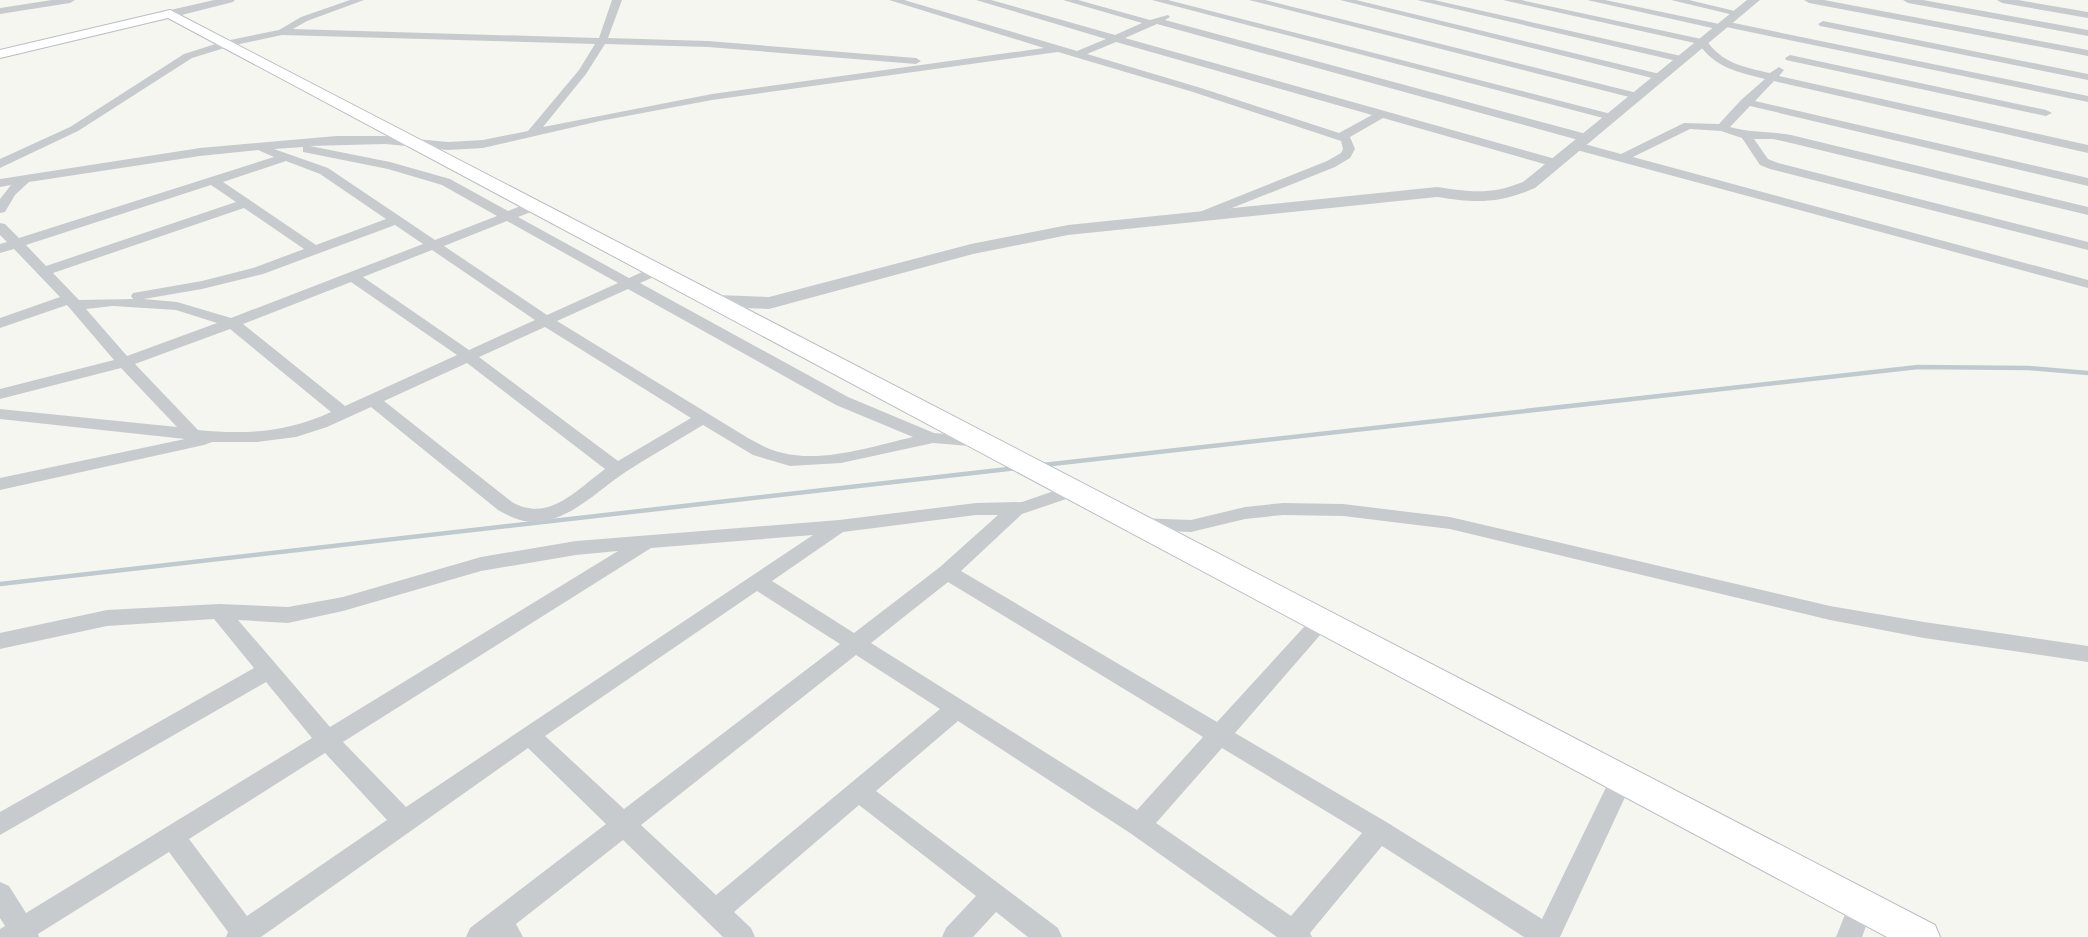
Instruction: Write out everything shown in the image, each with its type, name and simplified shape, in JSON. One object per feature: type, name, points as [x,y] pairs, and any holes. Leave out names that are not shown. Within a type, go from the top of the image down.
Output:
[{"type":"main road","points":[[0,54],[170,14],[536,205],[1071,491],[1922,937]]},
{"type":"street","points":[[0,11],[44,2],[70,0]]},
{"type":"street","points":[[170,14],[229,0]]},
{"type":"street","points":[[282,32],[304,19],[359,0]]},
{"type":"street","points":[[531,134],[584,72],[604,42],[617,0]]},
{"type":"street","points":[[894,0],[1151,77],[1346,139],[1349,149],[1346,155],[1338,160],[1202,216]]},
{"type":"street","points":[[986,0],[1555,163]]},
{"type":"street","points":[[1068,0],[1581,142],[1622,158],[2088,284]]},
{"type":"street","points":[[1156,0],[1611,117]]},
{"type":"street","points":[[1077,55],[1203,0]]},
{"type":"street","points":[[1254,0],[1637,96]]},
{"type":"street","points":[[1422,0],[1682,59]]},
{"type":"street","points":[[1508,0],[1702,42],[1711,57],[1724,65],[2032,138],[2088,149]]},
{"type":"street","points":[[1592,0],[1807,41],[2088,99]]},
{"type":"street","points":[[1676,0],[1738,13]]},
{"type":"street","points":[[716,301],[768,303],[1024,237],[1068,230],[1437,192],[1483,198],[1506,196],[1529,185],[1754,0]]},
{"type":"street","points":[[1809,0],[2084,52],[2068,73],[2032,138]]},
{"type":"street","points":[[1908,0],[2088,33]]},
{"type":"street","points":[[2002,0],[2088,15]]},
{"type":"street","points":[[1345,2],[1660,77]]},
{"type":"street","points":[[1722,128],[1840,6]]},
{"type":"street","points":[[1526,24],[1549,9]]},
{"type":"street","points":[[1316,16],[1326,11]]},
{"type":"street","points":[[990,29],[1030,14]]},
{"type":"street","points":[[1822,24],[2088,76]]},
{"type":"street","points":[[0,164],[74,129],[111,107],[179,60],[229,44],[282,32],[708,44],[955,63]]},
{"type":"street","points":[[0,183],[165,157],[275,145],[360,139],[448,146],[473,145],[712,97],[1057,49]]},
{"type":"street","points":[[1790,58],[2032,138],[2088,182]]},
{"type":"street","points":[[1457,77],[1488,59]]},
{"type":"street","points":[[1151,77],[1173,70],[1221,68]]},
{"type":"street","points":[[1746,102],[2032,138]]},
{"type":"street","points":[[1341,137],[1381,114]]},
{"type":"street","points":[[1622,158],[1688,125],[1722,128],[1746,136],[1773,135],[1800,141],[2088,211]]},
{"type":"street","points":[[1746,136],[1764,162],[1774,166],[2088,246]]},
{"type":"street","points":[[275,145],[390,166],[437,179],[459,188],[628,284],[842,400],[931,438]]},
{"type":"street","points":[[256,147],[324,171],[546,321],[768,455],[790,460],[818,459],[931,438],[981,442]]},
{"type":"street","points":[[8,247],[287,157]]},
{"type":"street","points":[[0,209],[10,193],[25,179]]},
{"type":"street","points":[[213,181],[315,250]]},
{"type":"street","points":[[44,271],[246,203]]},
{"type":"street","points":[[0,394],[125,363],[536,205]]},
{"type":"street","points":[[113,302],[234,278],[396,220]]},
{"type":"street","points":[[0,227],[8,247],[44,271],[125,363],[192,433]]},
{"type":"street","points":[[0,414],[218,437],[251,438],[283,435],[305,430],[658,270]]},
{"type":"street","points":[[353,277],[468,356],[617,469]]},
{"type":"street","points":[[0,323],[73,302],[177,306],[232,323],[343,413]]},
{"type":"street","points":[[373,399],[517,513],[531,517],[557,510],[617,469],[704,418]]},
{"type":"street","points":[[0,484],[218,437]]},
{"type":"street","points":[[0,641],[107,618],[219,611],[288,615],[342,604],[481,564],[576,548],[839,526],[976,509],[1015,510],[1032,507],[1071,491]]},
{"type":"street","points":[[1135,524],[1191,526],[1245,513],[1283,509],[1395,514],[1450,523],[1830,613],[1924,630],[2088,654]]},
{"type":"street","points":[[496,932],[623,825],[947,572],[1015,510]]},
{"type":"street","points":[[172,837],[241,935],[529,735],[839,526]]},
{"type":"street","points":[[0,894],[19,935],[172,837],[648,542]]},
{"type":"street","points":[[947,572],[1379,831],[1547,937],[1621,780]]},
{"type":"street","points":[[757,581],[1139,825],[1294,936],[1379,831]]},
{"type":"street","points":[[219,611],[328,741],[404,822]]},
{"type":"street","points":[[1139,825],[1322,621]]},
{"type":"street","points":[[0,824],[269,670]]},
{"type":"street","points":[[715,912],[956,709]]},
{"type":"street","points":[[529,735],[741,937]]},
{"type":"street","points":[[859,792],[1049,937]]},
{"type":"street","points":[[955,937],[994,895]]},
{"type":"street","points":[[1849,937],[1860,905]]},
{"type":"waterway","points":[[1043,465],[1918,367],[2029,368],[2088,373]]},
{"type":"waterway","points":[[0,584],[1017,468]]}]
